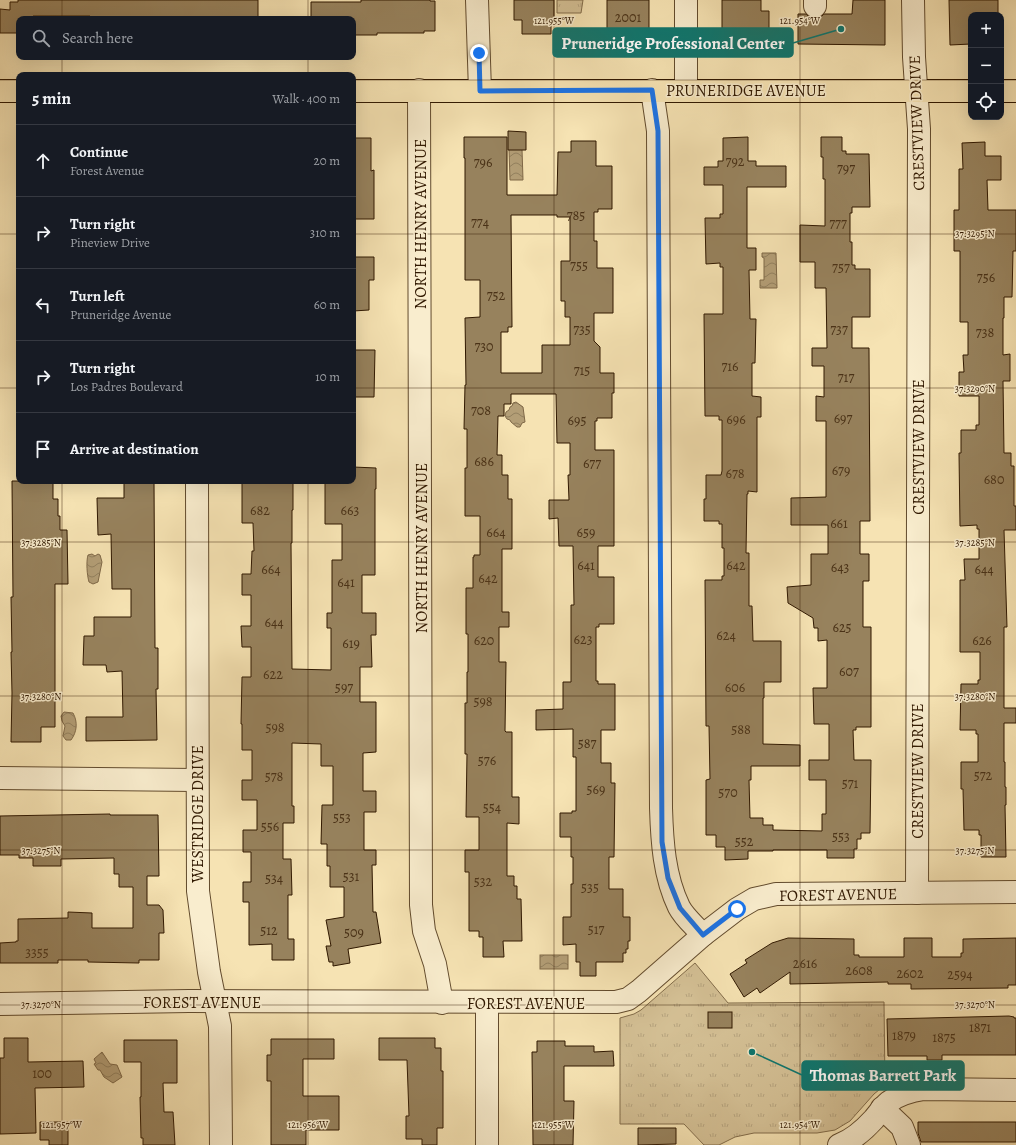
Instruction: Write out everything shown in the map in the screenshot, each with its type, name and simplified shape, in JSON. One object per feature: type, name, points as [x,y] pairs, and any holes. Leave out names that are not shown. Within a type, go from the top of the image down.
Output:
[{"type":"main road","name":"PRUNERIDGE AVENUE","points":[[356,90],[968,91]]},
{"type":"main road","points":[[0,92],[16,91]]},
{"type":"main road","points":[[1004,91],[1016,91]]},
{"type":"street","points":[[477,0],[480,91]]},
{"type":"street","points":[[686,0],[686,90]]},
{"type":"street","name":"CRESTVIEW DRIVE","points":[[913,0],[914,57],[919,130],[917,893]]},
{"type":"street","name":"NORTH HENRY AVENUE","points":[[419,90],[421,905],[424,931],[435,964],[442,1003]]},
{"type":"street","points":[[652,90],[658,131],[662,842],[668,878],[680,908],[703,935]]},
{"type":"street","name":"WESTRIDGE DRIVE","points":[[196,484],[196,780],[198,890],[220,1026],[221,1145]]},
{"type":"street","points":[[0,778],[196,780]]},
{"type":"street","name":"FOREST AVENUE","points":[[0,1004],[215,1002],[616,1002],[628,999],[643,988],[703,935],[737,909],[754,900],[776,894],[1016,892]]},
{"type":"street","points":[[487,1003],[487,1145]]},
{"type":"street","points":[[839,1145],[851,1140],[861,1132],[890,1101],[900,1095],[912,1091],[924,1089],[1016,1090]]},
{"type":"street","points":[[882,1108],[902,1127],[909,1145]]},
{"type":"green space","points":[[557,0],[583,0],[581,13],[557,13]]},
{"type":"green space","points":[[695,963],[728,1003],[884,1002],[885,1085],[874,1094],[850,1121],[835,1130],[817,1133],[754,1133],[735,1137],[719,1145],[704,1145],[684,1124],[620,1124],[620,1018],[634,1014],[641,1010]]},
{"type":"water","points":[[509,149],[522,149],[523,180],[510,180]]},
{"type":"water","points":[[762,253],[776,253],[777,288],[760,288],[760,280],[764,280],[764,258],[762,257]]},
{"type":"water","points":[[516,402],[523,407],[525,422],[522,423],[520,427],[517,427],[505,416],[506,412],[513,403]]},
{"type":"water","points":[[92,554],[95,556],[98,554],[100,555],[102,562],[98,582],[93,584],[89,582],[87,568],[88,555]]},
{"type":"water","points":[[64,712],[73,713],[76,720],[76,730],[71,740],[66,740],[63,736],[65,726],[61,716]]},
{"type":"water","points":[[540,955],[568,955],[568,969],[540,969]]},
{"type":"water","points":[[102,1052],[110,1064],[117,1065],[122,1077],[113,1083],[104,1077],[94,1064],[96,1063],[94,1059]]},
{"type":"building","points":[[18,0],[258,0],[258,16],[16,16],[16,33],[0,33],[0,9],[10,10],[10,2],[18,2]]},
{"type":"building","points":[[361,0],[435,1],[435,31],[424,31],[424,33],[377,33],[377,35],[356,35],[356,16],[311,16],[311,2],[361,2]]},
{"type":"building","points":[[514,0],[554,0],[554,20],[551,20],[551,34],[522,34],[522,20],[514,20]]},
{"type":"building","points":[[607,0],[649,0],[649,34],[607,34]]},
{"type":"building","points":[[722,0],[761,0],[761,11],[769,11],[769,38],[722,40]]},
{"type":"building","points":[[853,0],[885,0],[885,45],[798,44],[798,14],[806,14],[809,17],[815,18],[821,17],[824,14],[852,14]]},
{"type":"building","points":[[949,0],[998,0],[998,12],[968,12],[968,44],[950,45]]},
{"type":"building","points":[[508,131],[526,132],[526,150],[508,150]]},
{"type":"building","points":[[464,137],[507,137],[507,195],[557,195],[558,152],[571,152],[571,141],[596,141],[596,166],[612,166],[612,209],[598,209],[598,212],[594,212],[594,241],[597,241],[597,268],[613,268],[613,313],[594,313],[594,341],[600,347],[600,373],[614,373],[612,418],[597,418],[597,421],[595,421],[595,450],[614,450],[614,546],[598,546],[598,577],[614,577],[614,624],[599,624],[599,627],[596,627],[596,681],[598,681],[598,684],[615,684],[615,730],[601,730],[601,763],[611,763],[611,783],[615,783],[614,857],[609,857],[609,889],[623,889],[623,917],[630,917],[630,941],[628,941],[628,949],[626,949],[626,953],[623,953],[623,962],[596,962],[596,976],[580,976],[580,962],[576,962],[576,944],[563,945],[563,917],[571,917],[573,857],[571,857],[571,837],[560,837],[560,813],[572,813],[572,811],[576,811],[576,757],[573,757],[573,729],[536,730],[536,710],[563,709],[563,682],[571,682],[571,605],[574,605],[573,546],[559,546],[558,518],[549,519],[549,500],[569,500],[568,475],[570,475],[570,443],[557,443],[556,394],[511,394],[511,404],[504,404],[504,416],[498,416],[497,455],[502,455],[502,475],[508,475],[508,499],[512,499],[512,549],[502,549],[502,612],[509,612],[509,627],[499,627],[499,662],[506,662],[505,731],[512,732],[512,797],[519,797],[519,824],[507,823],[507,876],[514,876],[514,886],[517,886],[517,899],[521,899],[522,941],[503,941],[504,957],[483,957],[483,937],[479,937],[479,931],[469,931],[469,872],[465,872],[465,850],[479,850],[479,817],[466,817],[467,754],[465,754],[465,703],[467,703],[468,634],[466,634],[466,588],[473,588],[473,557],[474,555],[480,555],[480,516],[465,516],[467,429],[464,429],[466,385],[465,318],[480,317],[480,280],[465,280]],"holes":[[[511,215],[557,215],[557,217],[570,217],[570,261],[561,261],[561,301],[565,301],[565,317],[570,317],[570,345],[542,345],[542,373],[501,373],[501,332],[508,332],[508,327],[512,327]]]},
{"type":"building","points":[[748,137],[748,161],[756,161],[756,166],[786,166],[786,187],[747,187],[747,248],[756,248],[756,270],[749,270],[750,319],[756,319],[755,363],[752,363],[752,396],[761,397],[761,417],[757,417],[757,492],[748,491],[747,494],[746,553],[749,553],[749,606],[752,606],[753,641],[781,641],[781,682],[764,682],[763,744],[800,745],[800,766],[751,766],[751,780],[749,780],[750,818],[763,818],[763,825],[773,825],[773,830],[822,831],[822,814],[826,814],[826,780],[809,780],[809,760],[829,760],[829,724],[814,724],[813,688],[827,688],[827,640],[818,641],[818,628],[814,628],[813,618],[788,603],[787,587],[811,585],[811,554],[828,554],[828,525],[791,525],[791,498],[826,497],[826,421],[816,421],[816,396],[824,397],[824,366],[812,366],[812,348],[827,348],[826,288],[815,288],[815,262],[800,262],[800,225],[825,226],[825,179],[823,179],[821,137],[842,137],[842,151],[846,151],[846,154],[869,154],[870,207],[852,207],[852,213],[850,213],[852,265],[855,265],[855,269],[870,269],[870,317],[852,317],[852,348],[869,348],[870,521],[860,521],[860,554],[869,554],[869,581],[863,581],[863,627],[871,627],[871,727],[856,727],[856,730],[853,730],[854,760],[871,760],[870,833],[861,833],[861,839],[857,839],[857,849],[854,849],[854,858],[827,858],[827,850],[773,850],[748,851],[748,859],[725,860],[725,847],[716,847],[716,835],[706,835],[706,780],[710,779],[709,726],[706,726],[705,580],[722,580],[722,576],[724,576],[724,548],[722,548],[722,524],[719,524],[719,521],[704,521],[706,475],[721,475],[722,471],[722,420],[719,420],[719,416],[705,416],[704,314],[723,314],[723,267],[720,267],[720,263],[706,264],[705,218],[720,218],[720,214],[723,214],[723,185],[704,185],[704,167],[718,167],[718,161],[723,161],[723,138]]},
{"type":"building","points":[[356,138],[371,138],[371,171],[374,170],[374,219],[356,219]]},
{"type":"building","points":[[985,142],[985,156],[1001,156],[1001,180],[987,180],[988,210],[1016,210],[1016,251],[1013,251],[1012,297],[1004,297],[1003,318],[1003,355],[1010,354],[1010,381],[1003,381],[1004,453],[1011,453],[1011,466],[1014,466],[1014,506],[1016,506],[1016,530],[1004,530],[1007,627],[1004,627],[1004,708],[1016,708],[1016,723],[1004,723],[1006,857],[981,857],[981,835],[979,835],[979,830],[964,830],[963,789],[961,789],[961,762],[978,762],[978,734],[976,734],[976,730],[960,730],[961,684],[978,684],[978,680],[980,680],[980,652],[960,652],[960,580],[965,580],[964,559],[979,559],[979,529],[977,529],[977,525],[960,526],[959,453],[961,453],[961,430],[976,430],[976,425],[979,425],[979,396],[959,396],[959,372],[964,372],[963,355],[968,355],[968,322],[960,322],[960,251],[954,251],[954,210],[959,210],[959,169],[963,169],[962,143]]},
{"type":"building","points":[[356,257],[374,257],[374,280],[369,280],[369,310],[356,311]]},
{"type":"building","points":[[356,350],[375,350],[374,397],[356,397]]},
{"type":"building","points":[[356,467],[376,468],[375,575],[362,575],[362,613],[376,613],[376,635],[371,635],[372,667],[360,667],[360,702],[376,702],[376,752],[363,753],[363,791],[376,791],[376,812],[364,812],[364,850],[376,850],[376,865],[372,865],[373,912],[376,912],[381,943],[348,949],[350,963],[333,966],[333,962],[329,962],[326,946],[331,946],[326,920],[344,917],[344,887],[330,887],[330,866],[327,866],[327,844],[321,844],[322,805],[333,805],[333,766],[321,766],[321,744],[292,743],[292,806],[294,806],[294,823],[283,823],[283,859],[291,859],[292,895],[288,895],[288,939],[294,939],[294,960],[272,960],[272,944],[249,945],[249,902],[243,902],[243,882],[251,882],[251,852],[243,852],[243,830],[257,830],[257,800],[242,800],[242,780],[252,780],[252,750],[242,750],[242,677],[251,677],[251,647],[242,647],[241,626],[251,626],[251,595],[242,595],[242,574],[251,574],[252,551],[254,551],[253,523],[242,523],[242,484],[293,484],[291,543],[292,669],[331,670],[331,628],[327,628],[327,613],[332,613],[332,560],[342,560],[342,524],[325,524],[325,484],[356,484]]},
{"type":"building","points":[[12,481],[16,481],[16,484],[53,484],[53,499],[58,499],[60,530],[67,530],[68,584],[55,584],[55,727],[41,727],[41,742],[11,742],[11,597],[13,597]]},
{"type":"building","points":[[124,484],[154,484],[155,648],[158,648],[158,689],[156,689],[157,740],[86,741],[86,717],[123,717],[122,671],[107,672],[106,665],[83,665],[84,636],[94,636],[94,617],[131,617],[131,589],[112,589],[111,534],[98,535],[97,498],[124,498]]},
{"type":"building","points":[[110,814],[158,815],[159,876],[147,876],[147,905],[159,905],[163,910],[164,933],[159,933],[159,960],[139,960],[139,963],[58,960],[58,963],[0,963],[0,943],[18,941],[18,919],[68,918],[68,912],[92,913],[92,928],[133,928],[133,887],[119,887],[119,874],[114,874],[114,858],[61,859],[61,866],[33,866],[33,858],[19,858],[19,855],[0,855],[0,816]]},
{"type":"building","points":[[788,938],[854,939],[854,955],[859,955],[859,957],[904,957],[904,938],[932,938],[932,957],[961,957],[961,953],[963,953],[963,939],[1016,938],[1016,985],[1008,985],[1008,988],[911,989],[911,984],[888,984],[888,982],[790,984],[790,972],[760,993],[757,988],[744,997],[730,974],[747,963],[745,960],[772,943]]},
{"type":"building","points":[[708,1012],[732,1012],[732,1028],[708,1028]]},
{"type":"building","points":[[1009,1016],[1016,1018],[1016,1055],[942,1055],[942,1060],[927,1060],[927,1056],[888,1056],[887,1019]]},
{"type":"building","points":[[4,1038],[28,1038],[28,1062],[83,1061],[84,1087],[35,1088],[36,1133],[0,1134],[0,1058],[4,1058]]},
{"type":"building","points":[[379,1038],[435,1038],[435,1048],[441,1048],[441,1071],[443,1071],[443,1128],[437,1128],[437,1145],[422,1145],[422,1139],[406,1139],[406,1116],[409,1116],[407,1060],[379,1060]]},
{"type":"building","points":[[271,1039],[334,1039],[334,1059],[303,1059],[303,1096],[339,1096],[339,1130],[306,1130],[306,1145],[271,1145],[271,1081],[267,1081],[267,1055],[271,1055]]},
{"type":"building","points":[[124,1040],[177,1040],[177,1083],[163,1083],[164,1112],[173,1112],[175,1145],[143,1145],[143,1138],[141,1138],[140,1097],[141,1062],[124,1062]]},
{"type":"building","points":[[537,1041],[565,1041],[565,1046],[594,1046],[594,1052],[613,1051],[614,1066],[564,1066],[564,1101],[574,1101],[573,1145],[533,1145],[532,1052],[537,1052]]},
{"type":"building","points":[[40,1122],[68,1122],[68,1145],[49,1145],[49,1140],[40,1140]]},
{"type":"building","points":[[918,1122],[1016,1122],[1016,1142],[921,1142],[918,1133]]},
{"type":"building","points":[[638,1128],[676,1128],[676,1144],[638,1145]]},
{"type":"place","name":"Pruneridge Professional Center","points":[[841,29]]},
{"type":"place","name":"Thomas Barrett Park","points":[[752,1052]]},
{"type":"route","points":[[479,53],[480,91],[652,90],[658,131],[662,842],[668,878],[680,908],[703,935],[737,909]]}]
